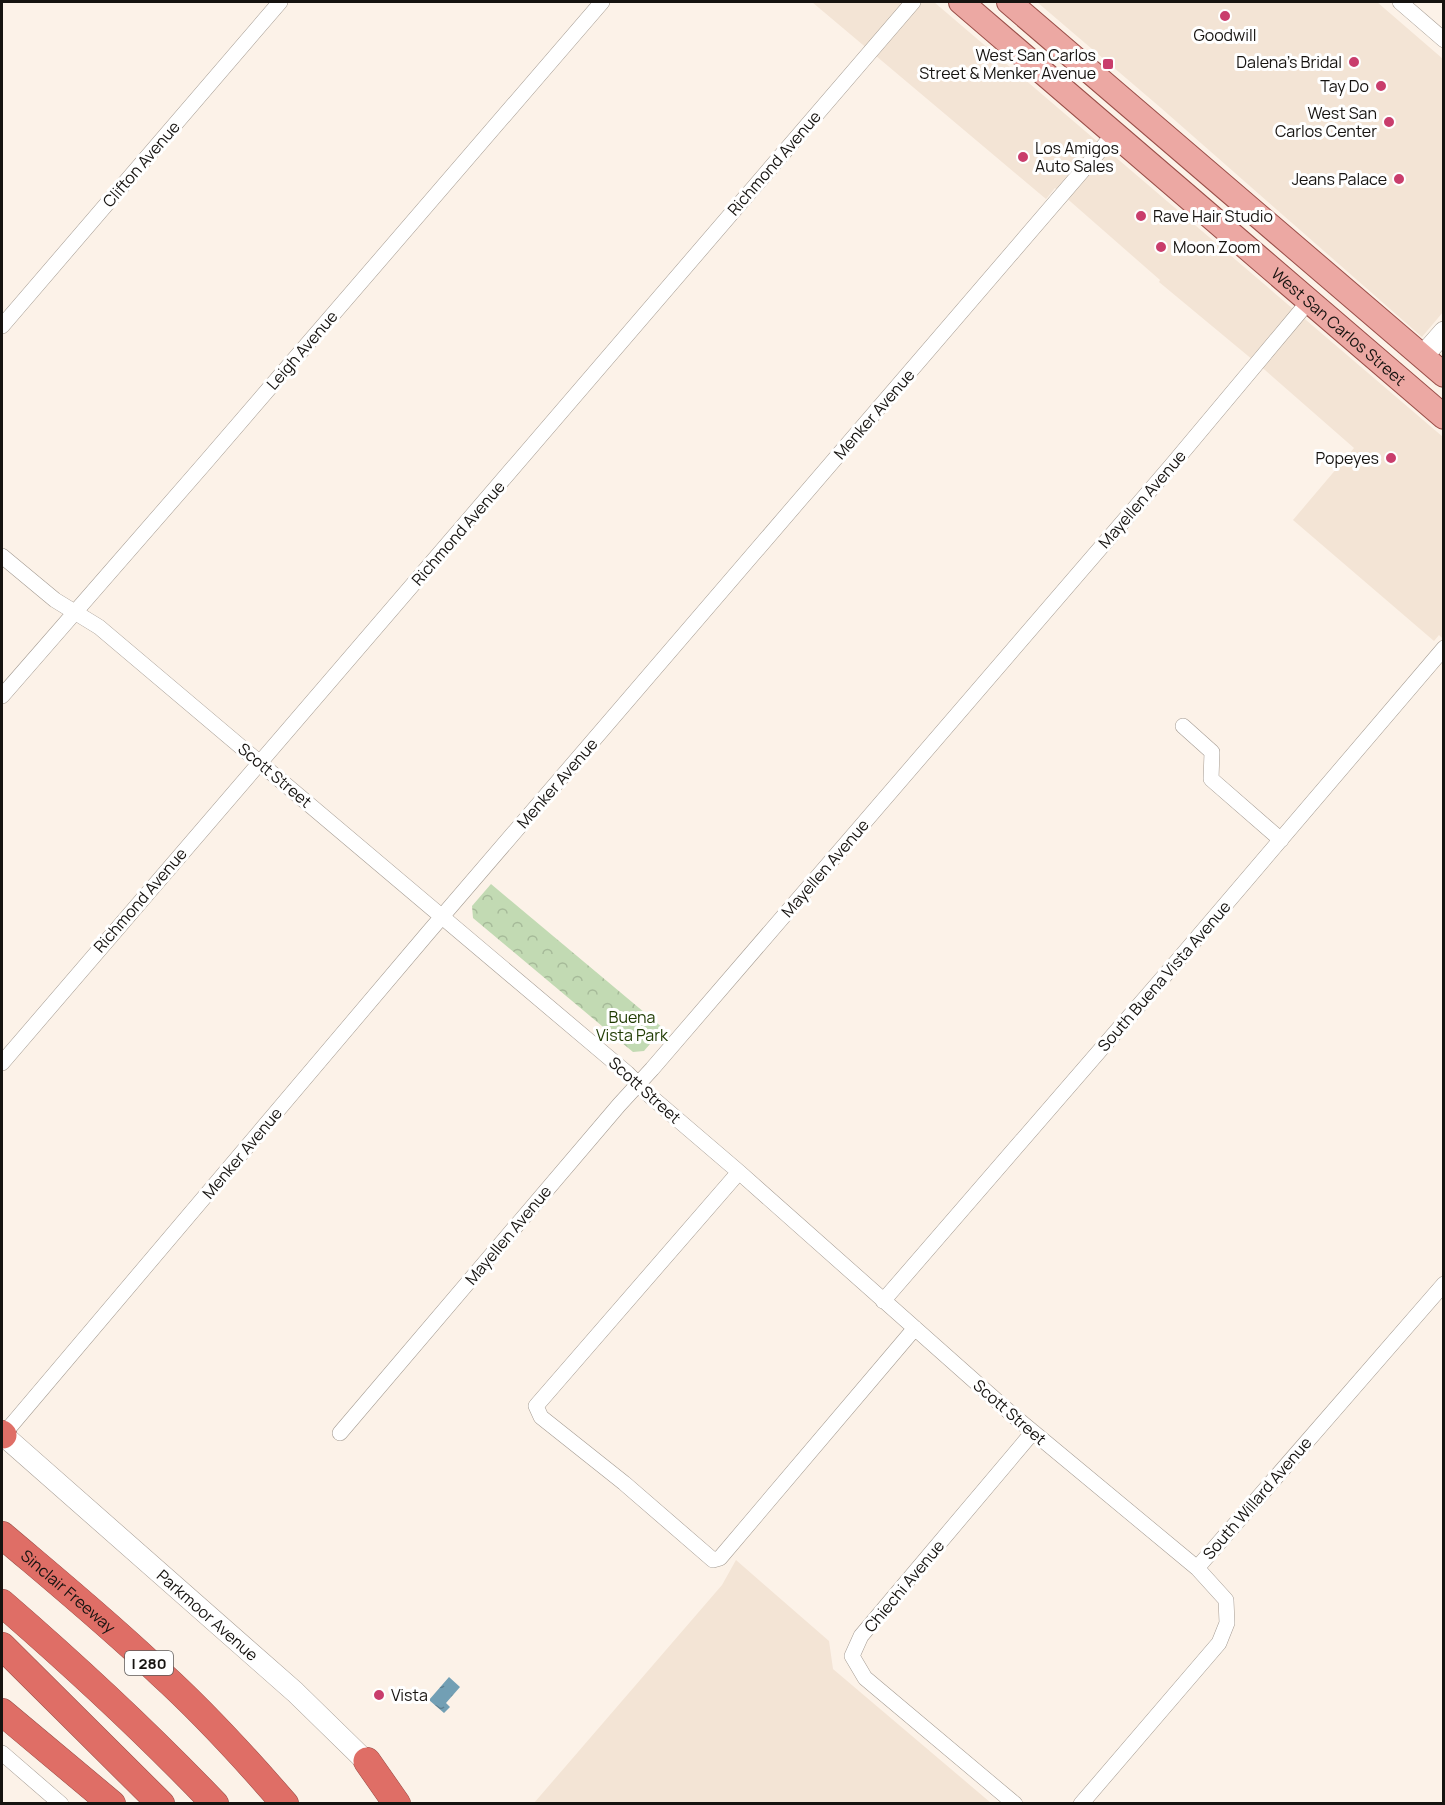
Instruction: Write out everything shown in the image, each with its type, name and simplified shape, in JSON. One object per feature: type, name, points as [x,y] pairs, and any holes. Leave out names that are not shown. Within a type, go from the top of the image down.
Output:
[{"type":"highway","name":"Sinclair Freeway","points":[[2,1535],[107,1624],[162,1675],[285,1803]]},
{"type":"highway","points":[[2,1603],[124,1712],[215,1803]]},
{"type":"highway","points":[[2,1646],[161,1803]]},
{"type":"highway","points":[[2,1712],[112,1803]]},
{"type":"highway","points":[[367,1761],[397,1803]]},
{"type":"main road","name":"West San Carlos Street","points":[[961,2],[1443,417]]},
{"type":"main road","name":"West San Carlos Street","points":[[1009,2],[1443,375]]},
{"type":"main road","points":[[1009,43],[1034,52],[1058,67],[1112,113],[1125,117],[1137,111]]},
{"type":"street","name":"Clifton Avenue","points":[[2,326],[280,2]]},
{"type":"street","name":"Leigh Avenue","points":[[2,696],[602,2]]},
{"type":"street","name":"Richmond Avenue","points":[[2,1063],[913,2]]},
{"type":"street","points":[[1400,2],[1443,40]]},
{"type":"street","name":"Menker Avenue","points":[[2,1434],[442,916],[1114,134]]},
{"type":"street","name":"Mayellen Avenue","points":[[340,1433],[1310,301]]},
{"type":"street","points":[[1422,357],[1443,332]]},
{"type":"street","name":"Scott Street","points":[[2,556],[55,600],[99,627],[259,761],[627,1073],[1033,1432],[1197,1568]]},
{"type":"street","name":"South Buena Vista Avenue","points":[[883,1301],[1281,840],[1443,648]]},
{"type":"street","points":[[1183,726],[1212,752],[1211,779],[1281,840]]},
{"type":"street","points":[[739,1172],[536,1406],[541,1417],[624,1483],[713,1560],[720,1558],[915,1328]]},
{"type":"street","name":"South Willard Avenue","points":[[1081,1803],[1219,1643],[1227,1623],[1226,1600],[1197,1568],[1443,1284]]},
{"type":"street","name":"Chiechi Avenue","points":[[1015,1803],[865,1678],[852,1656],[861,1636],[1033,1432]]},
{"type":"street","name":"Parkmoor Avenue","points":[[2,1434],[295,1692],[408,1803]]},
{"type":"street","points":[[2,1753],[62,1803]]},
{"type":"shaded area","points":[[812,2],[934,2],[1443,437],[1443,639],[1439,635],[1434,641],[1293,520],[1354,448],[1159,282],[1160,280],[1055,188],[1046,199]]},
{"type":"shaded area","name":"West San Carlos Center","points":[[1037,2],[1377,2],[1443,59],[1443,312],[1422,337]]},
{"type":"shaded area","points":[[736,1560],[829,1641],[833,1669],[991,1803],[534,1803],[722,1585]]},
{"type":"green space","name":"Buena Vista Park","points":[[491,884],[663,1028],[644,1051],[633,1052],[473,918],[472,906]]},
{"type":"water","points":[[449,1677],[460,1687],[446,1703],[450,1707],[444,1713],[429,1700]]},
{"type":"place","name":"Goodwill","points":[[1225,16]]},
{"type":"place","name":"Dalena’s Bridal","points":[[1354,62]]},
{"type":"place","name":"West San Carlos Street & Menker Avenue","points":[[1108,64]]},
{"type":"place","name":"Tay Do","points":[[1381,86]]},
{"type":"place","name":"West San Carlos Center","points":[[1389,122]]},
{"type":"place","name":"Los Amigos Auto Sales","points":[[1023,157]]},
{"type":"place","name":"Jeans Palace","points":[[1399,179]]},
{"type":"place","name":"Rave Hair Studio","points":[[1141,216]]},
{"type":"place","name":"Moon Zoom","points":[[1161,247]]},
{"type":"place","name":"Popeyes","points":[[1391,458]]},
{"type":"place","name":"Vista","points":[[379,1695]]}]
